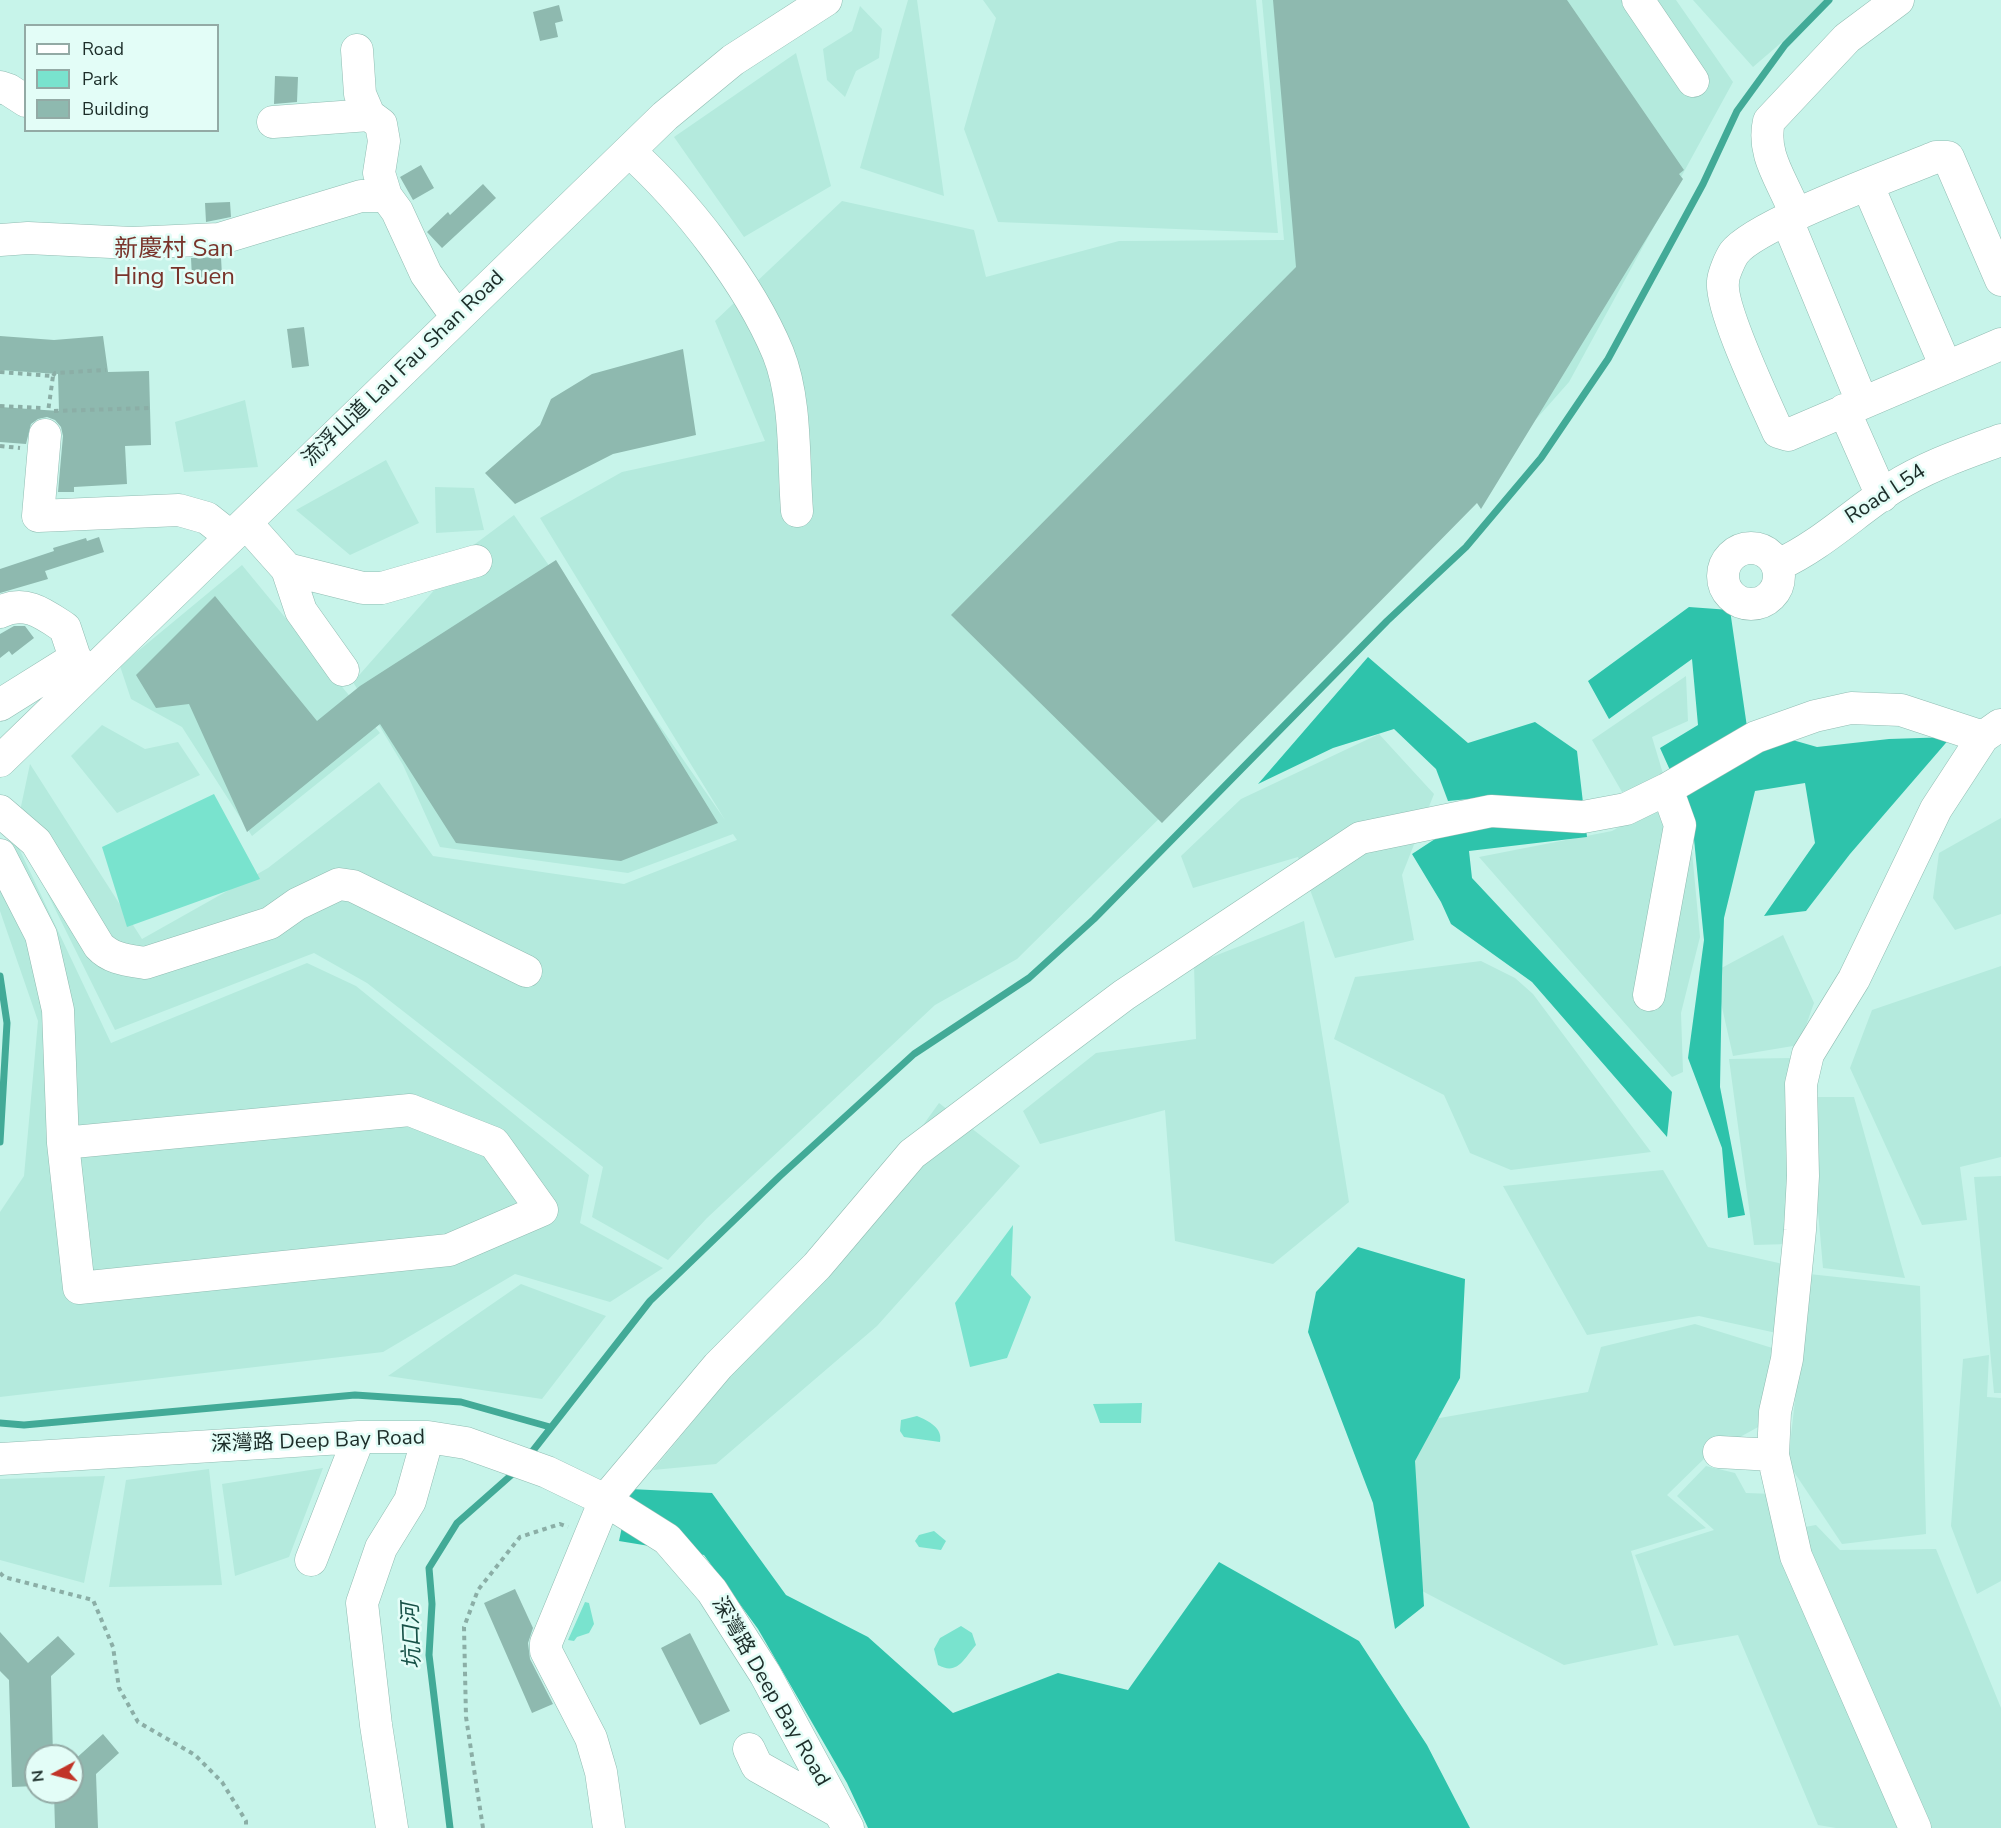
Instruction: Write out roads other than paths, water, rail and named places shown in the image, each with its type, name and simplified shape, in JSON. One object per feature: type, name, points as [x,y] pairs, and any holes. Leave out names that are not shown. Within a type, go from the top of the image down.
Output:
[{"type":"street","name":"流浮山道 Lau Fau Shan Road","points":[[0,761],[82,666],[238,530],[629,151],[714,74],[826,0]]},
{"type":"street","points":[[1638,0],[1693,81]]},
{"type":"street","points":[[1882,496],[1767,150],[1766,134],[1769,121],[1847,38],[1898,0]]},
{"type":"street","points":[[357,50],[360,94],[369,115],[381,124],[384,141],[379,173],[386,196],[397,211],[426,273],[457,317]]},
{"type":"street","points":[[0,87],[24,100]]},
{"type":"street","points":[[273,122],[369,115]]},
{"type":"street","points":[[629,151],[660,178],[737,278],[778,353],[790,403],[797,511]]},
{"type":"street","points":[[2001,280],[1948,157],[1936,157],[1868,186],[1788,210],[1734,253],[1723,282],[1726,305],[1778,432],[1788,435],[2001,344]]},
{"type":"street","points":[[1868,186],[1946,367]]},
{"type":"street","points":[[0,240],[28,238],[132,243],[219,239],[361,196],[386,196]]},
{"type":"street","points":[[46,423],[34,526],[178,510],[238,530],[287,568],[363,588],[382,588],[476,561]]},
{"type":"street","name":"Road L54","points":[[1778,565],[1798,555],[1929,466],[2001,440]]},
{"type":"street","points":[[287,568],[301,611],[343,670]]},
{"type":"street","points":[[0,612],[12,606],[21,606],[65,628],[82,666],[0,705]]},
{"type":"street","points":[[609,1828],[602,1772],[591,1738],[546,1651],[546,1643],[605,1500],[718,1366],[817,1266],[912,1154],[1124,995],[1360,838],[1491,811],[1583,818],[1626,809],[1667,789],[1756,737],[1815,716],[1851,708],[1900,710],[1992,731],[1936,809],[1854,979],[1815,1041],[1803,1071],[1803,1176],[1800,1230],[1787,1359],[1775,1412],[1773,1455],[1796,1556],[1915,1828]]},
{"type":"street","points":[[1649,995],[1680,825],[1667,789]]},
{"type":"street","points":[[0,811],[36,842],[99,946],[107,955],[145,963],[270,923],[297,904],[339,884],[353,886],[526,971]]},
{"type":"street","points":[[0,855],[41,935],[58,1010],[63,1143],[79,1288],[449,1250],[542,1210],[494,1143],[410,1110],[63,1143]]},
{"type":"street","points":[[312,1560],[359,1437]]},
{"type":"street","name":"深灣路 Deep Bay Road","points":[[0,1459],[359,1437],[428,1437],[466,1443],[497,1452],[547,1472],[605,1500],[667,1539],[712,1591],[765,1674],[844,1820]]},
{"type":"street","points":[[392,1828],[376,1725],[362,1603],[381,1548],[410,1501],[428,1437]]},
{"type":"street","points":[[1719,1452],[1773,1455]]},
{"type":"street","points":[[749,1749],[757,1766],[844,1820]]},
{"type":"waterway","points":[[528,1457],[650,1301],[780,1176],[914,1054],[1029,978],[1094,919],[1387,621],[1466,547],[1541,458],[1608,359],[1703,184],[1737,111],[1785,45],[1829,0]]},
{"type":"waterway","points":[[0,976],[7,1023],[0,1142]]},
{"type":"waterway","points":[[0,1423],[24,1425],[355,1395],[461,1402],[550,1427]]},
{"type":"waterway","name":"坑口河","points":[[450,1828],[429,1655],[432,1604],[429,1568],[457,1523],[517,1470]]},
{"type":"district","name":"新慶村 San Hing Tsuen","points":[[174,264]]}]
